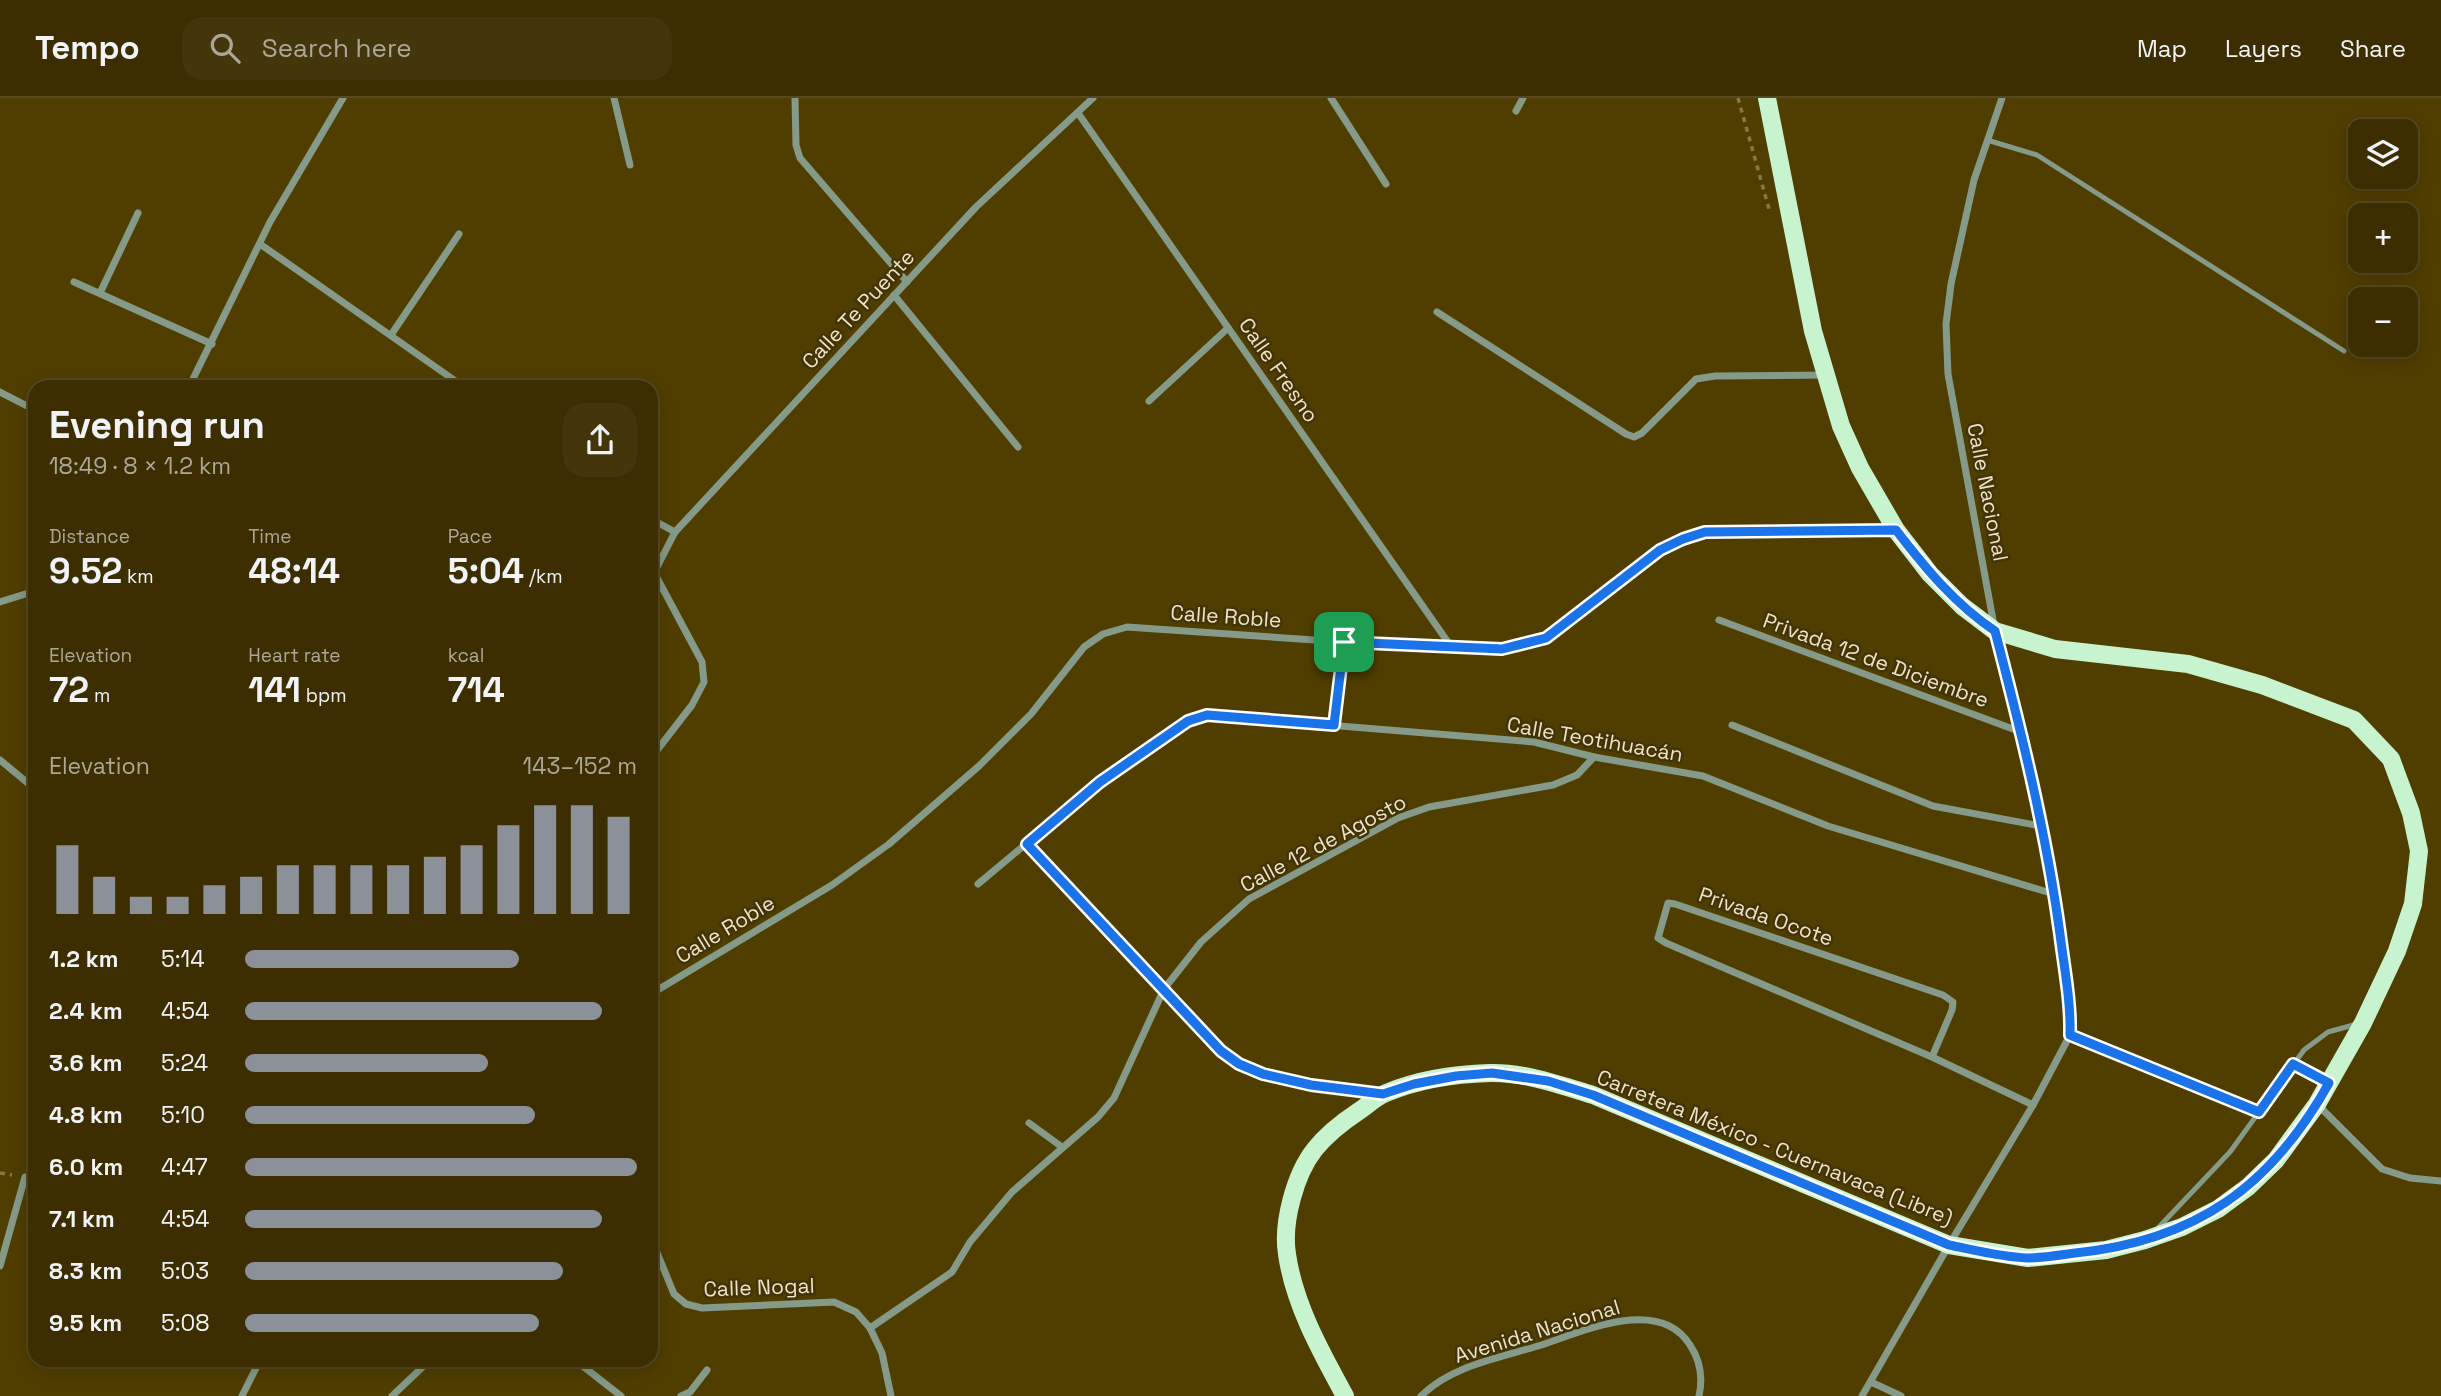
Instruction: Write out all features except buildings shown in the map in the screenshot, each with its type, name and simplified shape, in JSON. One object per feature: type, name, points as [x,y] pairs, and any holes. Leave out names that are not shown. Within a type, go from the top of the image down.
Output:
[{"type":"main road","name":"Carretera México - Cuernavaca (Libre)","points":[[1345,1396],[1320,1350],[1298,1298],[1287,1254],[1286,1225],[1293,1193],[1314,1149],[1343,1122],[1383,1094],[1414,1084],[1492,1073],[1548,1081],[1593,1095],[1949,1245],[2028,1258],[2106,1250],[2182,1227],[2218,1209],[2248,1187],[2276,1160],[2317,1104],[2363,1023],[2397,951],[2413,904],[2419,851],[2411,813],[2391,759],[2354,720],[2262,685],[2188,664],[2055,649],[1995,631],[1945,591],[1896,530],[1860,468],[1841,426],[1813,331],[1768,98]]},
{"type":"street","points":[[193,380],[270,222],[343,98]]},
{"type":"street","points":[[614,98],[630,165]]},
{"type":"street","points":[[795,98],[796,145],[800,158],[906,282]]},
{"type":"street","name":"Calle Te Puente","points":[[658,565],[675,532],[906,282],[976,207],[1093,98]]},
{"type":"street","points":[[1331,98],[1386,184]]},
{"type":"street","points":[[1516,111],[1522,98]]},
{"type":"street","name":"Calle Nacional","points":[[2002,98],[1974,180],[1951,284],[1946,348],[1948,374],[1995,631],[2021,732],[2054,894]]},
{"type":"street","name":"Calle Fresno","points":[[1078,113],[1452,648]]},
{"type":"street","points":[[100,293],[138,213]]},
{"type":"street","points":[[391,335],[458,234]]},
{"type":"street","points":[[260,244],[454,380]]},
{"type":"street","points":[[74,282],[212,344]]},
{"type":"street","points":[[894,295],[1018,447]]},
{"type":"street","points":[[1437,312],[1626,435],[1634,437],[1642,433],[1696,379],[1715,376],[1826,375]]},
{"type":"street","points":[[1149,401],[1228,328]]},
{"type":"street","points":[[0,393],[28,407]]},
{"type":"street","points":[[658,523],[675,532]]},
{"type":"street","name":"Calle Roble","points":[[658,990],[832,885],[889,844],[979,766],[1031,714],[1084,647],[1103,634],[1127,626],[1344,642],[1502,649],[1546,638],[1660,550],[1705,532],[1896,530]]},
{"type":"street","name":"Calle Te Puente","points":[[658,580],[702,662],[704,682],[692,705],[658,749]]},
{"type":"street","points":[[0,602],[28,594]]},
{"type":"street","name":"Privada 12 de Diciembre","points":[[1719,620],[2021,732]]},
{"type":"street","points":[[1334,725],[1344,642]]},
{"type":"street","name":"Calle Teotihuacán","points":[[978,884],[1100,782],[1188,721],[1207,715],[1534,741],[1594,757],[1703,776],[1828,827],[2054,894]]},
{"type":"street","points":[[1732,725],[1933,806],[2041,826]]},
{"type":"street","name":"Calle 12 de Agosto","points":[[870,1328],[952,1272],[970,1242],[1012,1192],[1098,1117],[1114,1098],[1164,989],[1201,942],[1249,900],[1398,818],[1429,807],[1553,785],[1577,775],[1594,757]]},
{"type":"street","points":[[0,760],[28,783]]},
{"type":"street","points":[[1027,844],[1221,1051],[1239,1064],[1263,1074],[1311,1085],[1383,1094]]},
{"type":"street","points":[[1861,1396],[2033,1105],[2070,1035],[2070,1013],[2054,894]]},
{"type":"street","name":"Privada Ocote","points":[[1932,1057],[1952,1010],[1953,1002],[1943,995],[1675,904],[1668,903],[1665,908],[1658,938],[1665,943],[1932,1057],[2033,1105]]},
{"type":"street","points":[[2317,1104],[2382,1169],[2410,1178],[2441,1181]]},
{"type":"street","points":[[1029,1123],[1062,1147]]},
{"type":"street","points":[[0,1266],[25,1177],[28,1177]]},
{"type":"street","name":"Calle Nogal","points":[[658,1255],[674,1294],[686,1304],[702,1308],[834,1302],[856,1312],[870,1328],[882,1353],[891,1396]]},
{"type":"street","name":"Avenida Nacional","points":[[1421,1396],[1438,1381],[1469,1367],[1612,1322],[1644,1319],[1668,1323],[1684,1335],[1697,1356],[1702,1384],[1699,1396]]},
{"type":"street","points":[[243,1396],[257,1367]]},
{"type":"street","points":[[392,1396],[423,1367]]},
{"type":"street","points":[[584,1367],[621,1396]]},
{"type":"street","points":[[681,1396],[690,1392],[707,1370]]},
{"type":"street","points":[[1871,1382],[1901,1396]]},
{"type":"lane","points":[[1987,140],[2037,155],[2344,351]]},
{"type":"lane","points":[[2145,1240],[2230,1152],[2304,1050],[2328,1032],[2363,1023]]},
{"type":"lane","points":[[2070,1035],[2259,1112]]},
{"type":"lane","points":[[2293,1064],[2329,1083]]},
{"type":"route","points":[[1896,530],[1945,591],[1995,631],[2021,732],[2054,894],[2070,1013],[2070,1035],[2259,1112],[2293,1064],[2329,1083],[2276,1160],[2248,1187],[2218,1209],[2182,1227],[2145,1240],[2106,1250],[2028,1258],[1949,1245],[1593,1095],[1548,1081],[1492,1073],[1414,1084],[1383,1094],[1311,1085],[1263,1074],[1239,1064],[1221,1051],[1027,844],[1100,782],[1188,721],[1207,715],[1334,725],[1344,642],[1502,649],[1546,638],[1660,550],[1705,532],[1896,530]]}]
